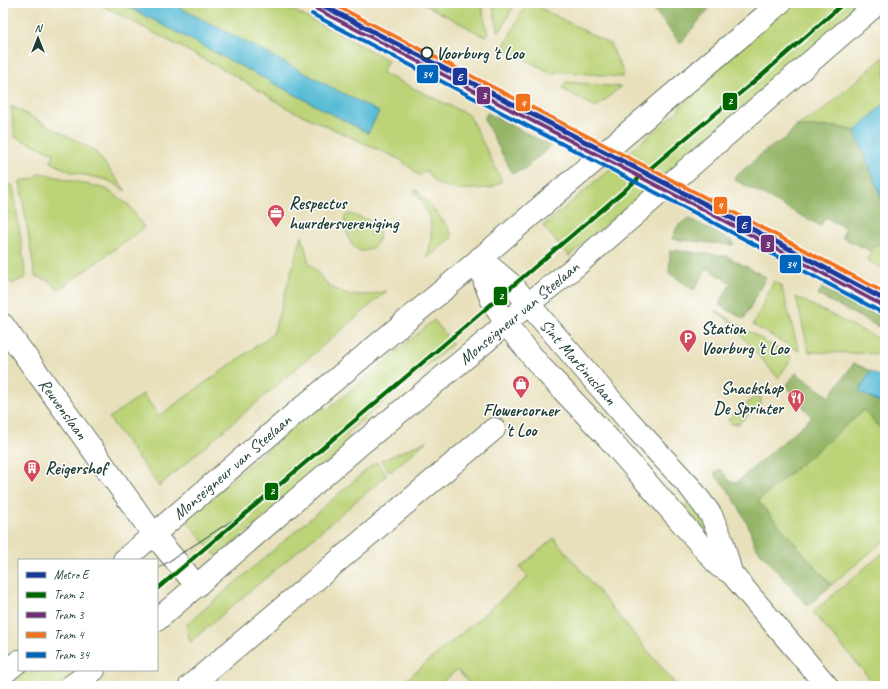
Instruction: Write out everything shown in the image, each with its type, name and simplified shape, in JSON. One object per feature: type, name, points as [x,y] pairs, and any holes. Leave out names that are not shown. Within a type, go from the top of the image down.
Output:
[{"type":"main road","name":"Monseigneur van Steelaan","points":[[125,559],[287,420],[442,291],[780,3]]},
{"type":"main road","name":"Monseigneur van Steelaan","points":[[158,619],[362,443],[506,324],[528,304],[569,272],[878,3]]},
{"type":"main road","name":"Sint Martinuslaan","points":[[480,258],[513,286],[629,422],[690,487],[711,515],[722,540],[732,573]]},
{"type":"main road","name":"Sint Martinuslaan","points":[[480,258],[485,283],[493,303],[506,324],[541,367],[609,439],[719,566],[732,573],[827,686]]},
{"type":"main road","name":"Reuvenslaan","points":[[3,325],[154,535],[197,586]]},
{"type":"main road","points":[[190,686],[494,429]]},
{"type":"main road","points":[[3,674],[18,662]]},
{"type":"main road","points":[[71,686],[93,671]]},
{"type":"green space","points":[[97,3],[121,3],[368,133],[378,112],[171,3],[279,3],[388,60],[382,73],[469,115],[502,181],[491,188],[456,190],[437,184],[426,170],[420,176],[401,160],[289,109],[232,74]]},
{"type":"green space","points":[[422,3],[481,3],[488,35],[484,36]]},
{"type":"green space","points":[[492,3],[515,3],[499,33]]},
{"type":"green space","points":[[528,3],[531,3],[610,44],[623,71],[622,77],[557,71],[555,75],[503,48]]},
{"type":"green space","points":[[654,3],[714,3],[680,43],[652,7]]},
{"type":"green space","points":[[793,3],[864,3],[569,256],[543,226],[677,112],[689,92]]},
{"type":"green space","points":[[885,56],[885,103],[855,131],[839,127],[795,127],[821,112]]},
{"type":"green space","points":[[566,82],[621,87],[596,107],[562,89]]},
{"type":"green space","points":[[11,106],[94,150],[126,191],[108,180],[71,172],[51,162],[54,153],[15,137]]},
{"type":"green space","points":[[487,113],[551,146],[523,170],[512,173],[484,119]]},
{"type":"green space","points":[[795,127],[839,127],[855,131],[883,201],[885,202],[885,239],[870,251],[842,237],[846,228],[825,217],[821,226],[733,179],[765,151],[787,137]]},
{"type":"green space","points":[[40,173],[106,189],[129,205],[144,228],[58,290],[49,281],[35,276],[20,181],[32,179]]},
{"type":"green space","points":[[3,184],[13,186],[26,277],[12,284],[3,271]]},
{"type":"green space","points":[[417,190],[450,229],[452,238],[427,258],[431,239],[430,222],[425,207],[414,191]]},
{"type":"green space","points":[[349,214],[370,221],[378,228],[378,240],[376,245],[371,249],[366,251],[360,250],[352,244],[348,237],[344,218]]},
{"type":"green space","points":[[688,218],[733,242],[733,245],[672,239],[677,227]]},
{"type":"green space","points":[[302,236],[309,263],[329,286],[347,295],[369,295],[387,291],[159,486],[109,418],[143,394],[159,416],[273,334]]},
{"type":"green space","points":[[885,239],[885,270],[867,260],[872,249]]},
{"type":"green space","points":[[670,250],[726,256],[766,277],[744,319],[719,305],[731,283],[707,268],[694,290],[669,273]]},
{"type":"green space","points":[[774,281],[781,285],[799,351],[753,325]]},
{"type":"green space","points":[[822,288],[846,301],[850,292],[885,310],[885,330],[818,295]]},
{"type":"green space","points":[[796,297],[885,342],[885,354],[809,352]]},
{"type":"green space","points":[[715,310],[792,358],[778,378],[729,321]]},
{"type":"green space","points":[[434,320],[453,344],[346,434],[353,442],[217,557],[186,520],[321,403],[327,410]]},
{"type":"green space","points":[[854,363],[870,371],[859,392],[885,405],[885,434],[864,410],[758,501],[831,585],[808,606],[755,546],[748,525],[738,506],[728,490],[714,474],[720,469],[730,481],[737,482],[812,417],[786,386],[796,373],[829,397]]},
{"type":"green space","points":[[758,394],[761,399],[760,405],[738,424],[731,424],[728,420]]},
{"type":"green space","points":[[864,410],[885,434],[885,540],[831,585],[758,501]]},
{"type":"green space","points":[[428,440],[390,472],[381,461]]},
{"type":"green space","points":[[376,462],[387,475],[190,642],[186,625]]},
{"type":"green space","points":[[690,502],[693,503],[723,558],[687,514],[686,504]]},
{"type":"green space","points":[[554,538],[677,686],[533,686],[527,679],[519,686],[472,686],[457,670],[437,686],[399,686],[528,577],[520,567]]},
{"type":"green space","points":[[885,551],[885,591],[879,596],[885,603],[885,686],[876,686],[813,612]]},
{"type":"green space","points":[[20,671],[78,671],[56,686],[3,686]]},
{"type":"water","points":[[121,3],[171,3],[379,112],[368,133]]},
{"type":"water","points":[[885,103],[885,202],[883,201],[855,131]]},
{"type":"water","points":[[870,371],[885,379],[885,405],[859,392]]},
{"type":"tram line","name":"4","points":[[331,3],[710,200],[885,293]]},
{"type":"tram line","name":"2","points":[[158,588],[762,75],[844,3]]},
{"type":"tram line","name":"3","points":[[315,8],[704,210],[882,305]]},
{"type":"tram line","name":"34","points":[[312,14],[701,216],[879,311]]},
{"type":"tram line","points":[[158,568],[253,507]]},
{"type":"metro line","name":"E","points":[[318,3],[707,205],[885,300]]},
{"type":"place","name":"Voorburg 't Loo","points":[[427,53]]},
{"type":"place","name":"Respectus huurdersvereniging","points":[[276,228]]},
{"type":"place","name":"Station Voorburg 't Loo","points":[[688,353]]},
{"type":"place","name":"Flowercorner 't Loo","points":[[521,399]]},
{"type":"place","name":"Snackshop De Sprinter","points":[[796,413]]},
{"type":"place","name":"Reigershof","points":[[32,483]]}]
